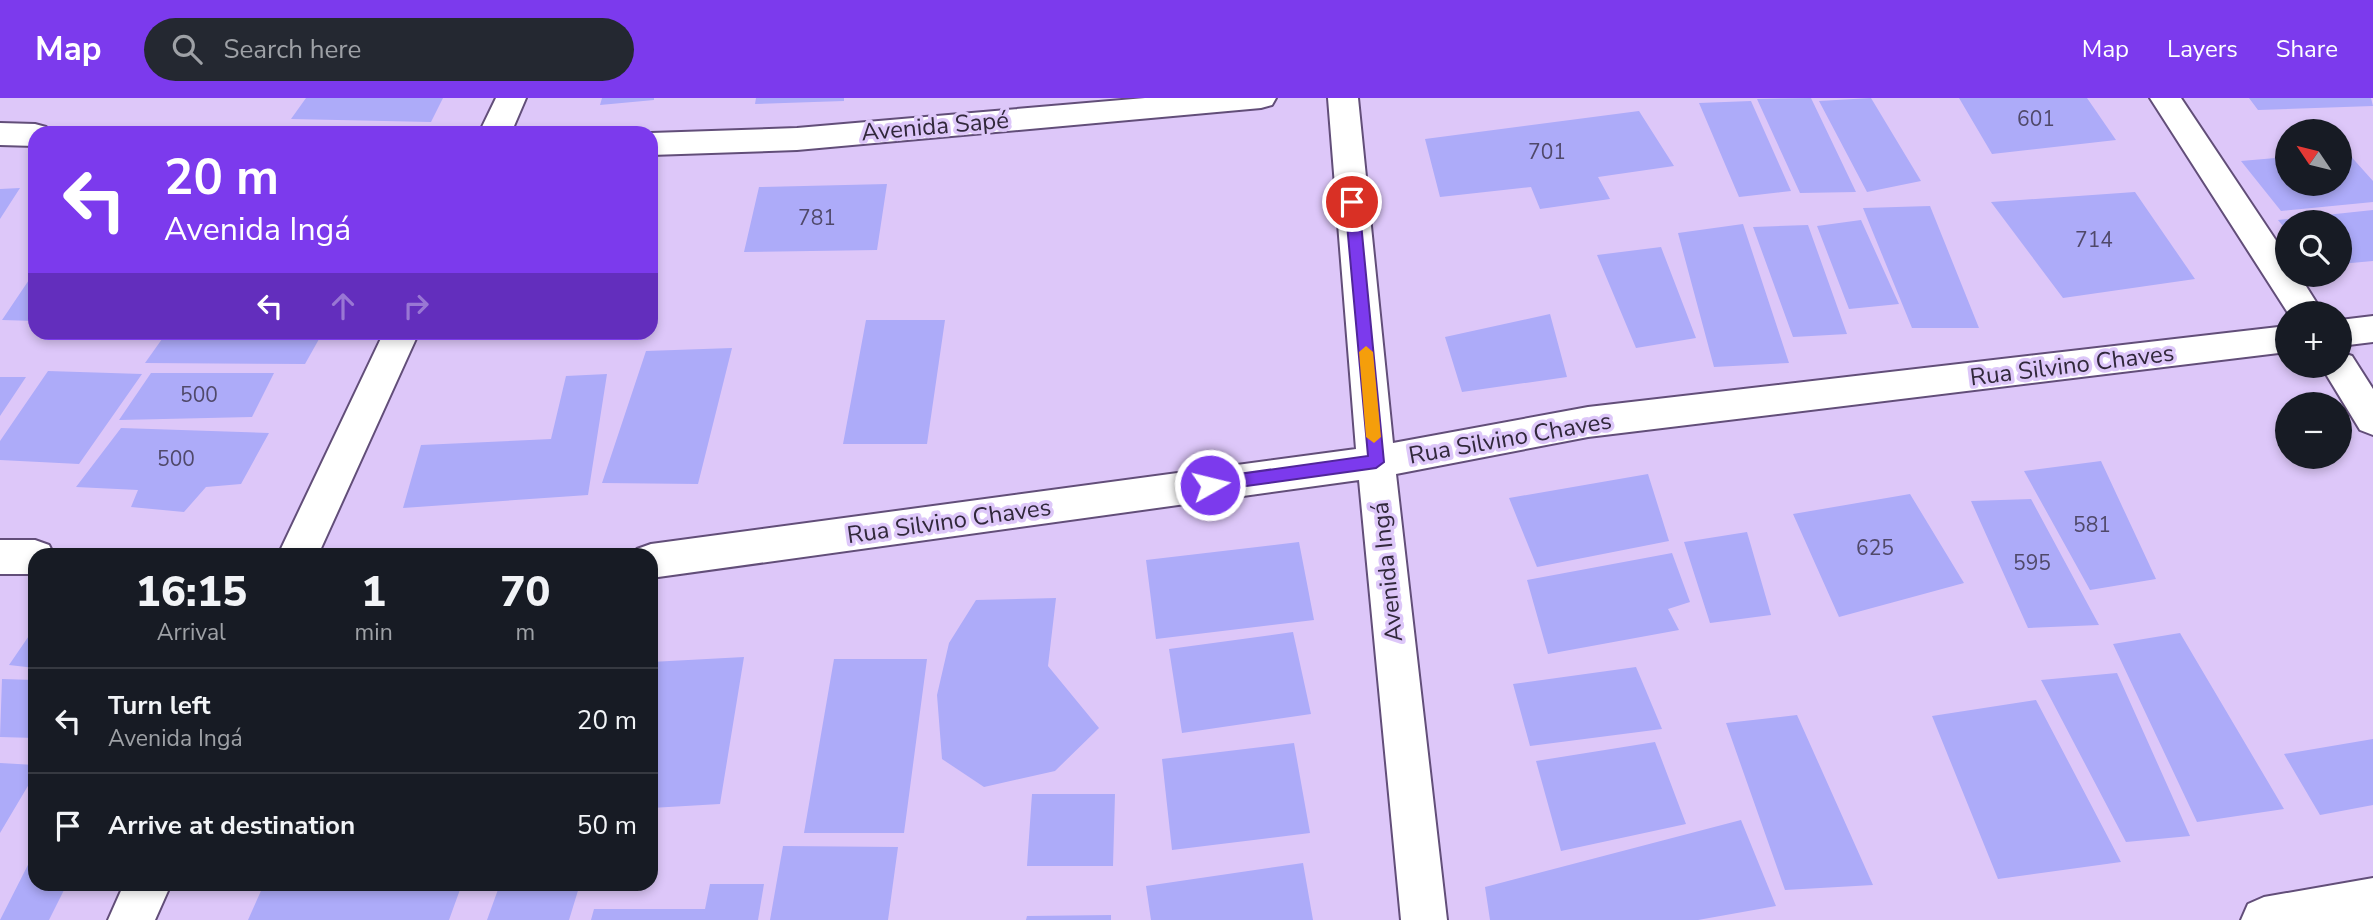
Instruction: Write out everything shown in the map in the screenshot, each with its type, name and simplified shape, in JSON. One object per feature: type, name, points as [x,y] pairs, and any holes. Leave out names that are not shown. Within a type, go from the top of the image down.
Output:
[{"type":"street","points":[[498,126],[511,98]]},
{"type":"street","name":"Avenida Sapé","points":[[658,144],[797,139],[1261,98]]},
{"type":"street","name":"Avenida Ingá","points":[[1343,98],[1376,462],[1424,920]]},
{"type":"street","points":[[2165,98],[2298,301]]},
{"type":"street","points":[[0,134],[28,135]]},
{"type":"street","points":[[2352,332],[2373,329]]},
{"type":"street","points":[[301,548],[398,340]]},
{"type":"street","name":"Rua Silvino Chaves","points":[[658,560],[1376,462],[1588,422],[2275,340]]},
{"type":"street","points":[[2346,378],[2373,421]]},
{"type":"street","points":[[0,556],[28,558]]},
{"type":"street","points":[[131,920],[145,891]]},
{"type":"street","points":[[2264,920],[2373,901]]},
{"type":"building","points":[[306,98],[443,98],[431,122],[291,119]]},
{"type":"building","points":[[602,98],[654,98],[654,100],[600,105]]},
{"type":"building","points":[[756,98],[844,98],[844,101],[755,104]]},
{"type":"building","points":[[1811,98],[1856,192],[1800,193],[1757,99]]},
{"type":"building","points":[[1871,98],[1921,181],[1867,192],[1819,101]]},
{"type":"building","points":[[1959,98],[2087,98],[2116,140],[1992,154]]},
{"type":"building","points":[[2249,98],[2371,98],[2373,106],[2258,110]]},
{"type":"building","points":[[1751,101],[1791,191],[1739,197],[1699,103]]},
{"type":"building","points":[[1639,111],[1674,166],[1598,177],[1610,199],[1540,209],[1531,187],[1440,197],[1425,139]]},
{"type":"building","points":[[2275,158],[2275,196],[2352,196],[2352,158],[2373,181],[2373,202],[2280,210],[2241,161]]},
{"type":"building","points":[[887,184],[877,250],[744,252],[759,187]]},
{"type":"building","points":[[20,188],[0,219],[0,189]]},
{"type":"building","points":[[2135,192],[2195,279],[2063,298],[1991,202]]},
{"type":"building","points":[[1930,206],[1979,328],[1912,328],[1863,208]]},
{"type":"building","points":[[2373,210],[2373,261],[2352,263],[2352,212]]},
{"type":"building","points":[[1861,220],[1899,304],[1849,309],[1817,226]]},
{"type":"building","points":[[1743,224],[1789,363],[1714,367],[1678,233]]},
{"type":"building","points":[[1808,225],[1847,334],[1793,337],[1753,227]]},
{"type":"building","points":[[1661,247],[1696,338],[1636,348],[1597,255]]},
{"type":"building","points":[[28,281],[28,321],[2,320]]},
{"type":"building","points":[[1550,314],[1567,377],[1462,392],[1445,337]]},
{"type":"building","points":[[866,320],[945,320],[927,444],[843,444]]},
{"type":"building","points":[[161,340],[318,340],[305,364],[145,363]]},
{"type":"building","points":[[732,348],[698,484],[602,483],[646,351]]},
{"type":"building","points":[[48,371],[142,374],[79,464],[0,460],[0,441]]},
{"type":"building","points":[[151,373],[274,373],[252,417],[119,420]]},
{"type":"building","points":[[607,374],[588,495],[403,508],[421,445],[551,439],[566,376]]},
{"type":"building","points":[[0,377],[26,377],[0,416]]},
{"type":"building","points":[[121,428],[269,433],[241,484],[206,487],[184,512],[131,507],[138,490],[76,487]]},
{"type":"building","points":[[2101,461],[2156,579],[2090,590],[2024,471]]},
{"type":"building","points":[[1648,474],[1669,541],[1537,567],[1509,498]]},
{"type":"building","points":[[1910,494],[1964,583],[1839,617],[1793,514]]},
{"type":"building","points":[[2031,499],[2099,625],[2028,628],[1971,501]]},
{"type":"building","points":[[1747,532],[1771,615],[1710,623],[1684,542]]},
{"type":"building","points":[[1299,542],[1314,620],[1156,639],[1146,560]]},
{"type":"building","points":[[1672,553],[1690,602],[1668,609],[1679,630],[1548,654],[1527,580]]},
{"type":"building","points":[[1056,598],[1048,666],[1099,728],[1055,771],[984,787],[942,759],[937,695],[949,643],[976,600]]},
{"type":"building","points":[[1293,632],[1311,714],[1182,733],[1169,649]]},
{"type":"building","points":[[2180,633],[2284,809],[2197,822],[2113,644]]},
{"type":"building","points":[[28,637],[28,667],[9,665]]},
{"type":"building","points":[[744,657],[720,804],[658,808],[658,662]]},
{"type":"building","points":[[834,659],[927,659],[904,833],[804,833]]},
{"type":"building","points":[[1636,667],[1662,729],[1530,746],[1513,684]]},
{"type":"building","points":[[2117,673],[2190,836],[2126,842],[2041,680]]},
{"type":"building","points":[[2,679],[28,680],[28,738],[0,737]]},
{"type":"building","points":[[2036,700],[2121,862],[1998,879],[1932,716]]},
{"type":"building","points":[[1797,715],[1873,885],[1785,890],[1726,723]]},
{"type":"building","points":[[2373,739],[2373,805],[2320,815],[2284,754]]},
{"type":"building","points":[[1655,742],[1686,824],[1561,851],[1536,761]]},
{"type":"building","points":[[1294,743],[1310,833],[1172,850],[1162,759]]},
{"type":"building","points":[[0,763],[28,765],[28,786],[0,833]]},
{"type":"building","points":[[1032,794],[1115,794],[1113,866],[1027,866]]},
{"type":"building","points":[[1741,820],[1776,906],[1698,920],[1490,920],[1485,887]]},
{"type":"building","points":[[783,846],[898,847],[888,920],[770,920]]},
{"type":"building","points":[[1303,863],[1313,920],[1151,920],[1146,886]]},
{"type":"building","points":[[28,865],[28,891],[64,891],[49,920],[0,920]]},
{"type":"building","points":[[710,884],[764,884],[758,920],[591,920],[594,909],[705,909]]},
{"type":"building","points":[[261,891],[459,891],[449,920],[248,920]]},
{"type":"building","points":[[497,891],[578,891],[569,920],[487,920]]},
{"type":"building","points":[[1111,915],[1111,920],[1026,920],[1027,916]]},
{"type":"slow traffic","points":[[1366,352],[1374,437]]},
{"type":"route","points":[[1210,485],[1376,462],[1352,202]]}]
